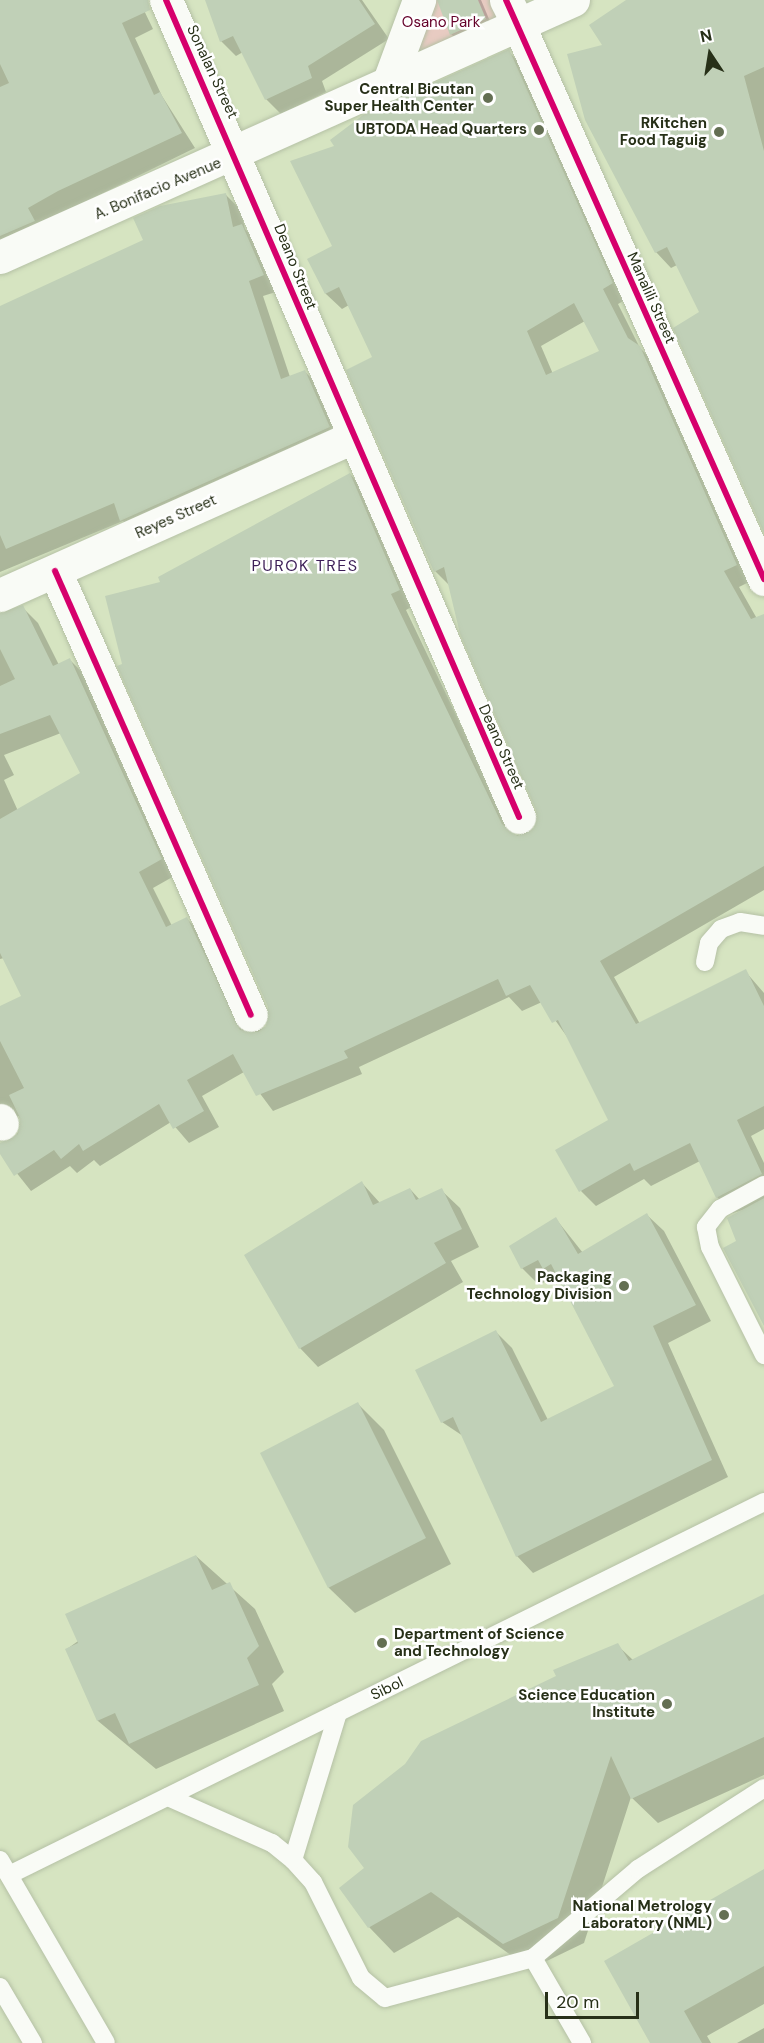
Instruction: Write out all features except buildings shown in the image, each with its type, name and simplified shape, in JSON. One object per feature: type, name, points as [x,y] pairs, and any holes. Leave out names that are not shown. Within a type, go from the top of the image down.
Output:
[{"type":"street","name":"Sonalan Street","points":[[166,0],[237,155]]},
{"type":"street","points":[[388,84],[419,0]]},
{"type":"street","name":"A. Bonifacio Avenue","points":[[0,257],[237,155],[388,84],[512,13],[573,0]]},
{"type":"street","name":"Manalili Street","points":[[512,13],[764,579]]},
{"type":"street","name":"Deano Street","points":[[237,155],[351,438],[519,817]]},
{"type":"street","name":"Reyes Street","points":[[0,595],[351,438]]},
{"type":"street","points":[[55,571],[250,1015]]},
{"type":"lane","points":[[705,962],[709,943],[721,929],[740,922],[764,926]]},
{"type":"lane","points":[[764,1185],[720,1209],[706,1227],[710,1247],[764,1355]]},
{"type":"lane","name":"Sibol","points":[[4,1867],[168,1797],[764,1502]]},
{"type":"lane","points":[[293,1860],[338,1713]]},
{"type":"lane","points":[[168,1797],[272,1843],[293,1860],[313,1882],[361,1978],[385,1998],[533,1958],[638,1869],[764,1788]]},
{"type":"lane","points":[[4,1867],[106,2043]]},
{"type":"lane","points":[[533,1958],[582,2043]]},
{"type":"lane","points":[[0,1988],[33,2043]]},
{"type":"green space","name":"Osano Park","points":[[421,0],[491,0],[500,22],[408,61]]},
{"type":"cycle path","points":[[166,0],[519,817]]},
{"type":"cycle path","points":[[506,0],[764,579]]},
{"type":"cycle path","points":[[55,571],[251,1015]]},
{"type":"place","name":"Central Bicutan Super Health Center","points":[[488,98]]},
{"type":"place","name":"UBTODA Head Quarters","points":[[539,130]]},
{"type":"place","name":"RKitchen Food Taguig","points":[[719,132]]},
{"type":"place","name":"Packaging Technology Division","points":[[624,1286]]},
{"type":"place","name":"Department of Science and Technology","points":[[382,1643]]},
{"type":"place","name":"Science Education Institute","points":[[667,1704]]},
{"type":"place","name":"National Metrology Laboratory (NML)","points":[[724,1915]]},
{"type":"district","name":"PUROK TRES","points":[[305,566]]}]
